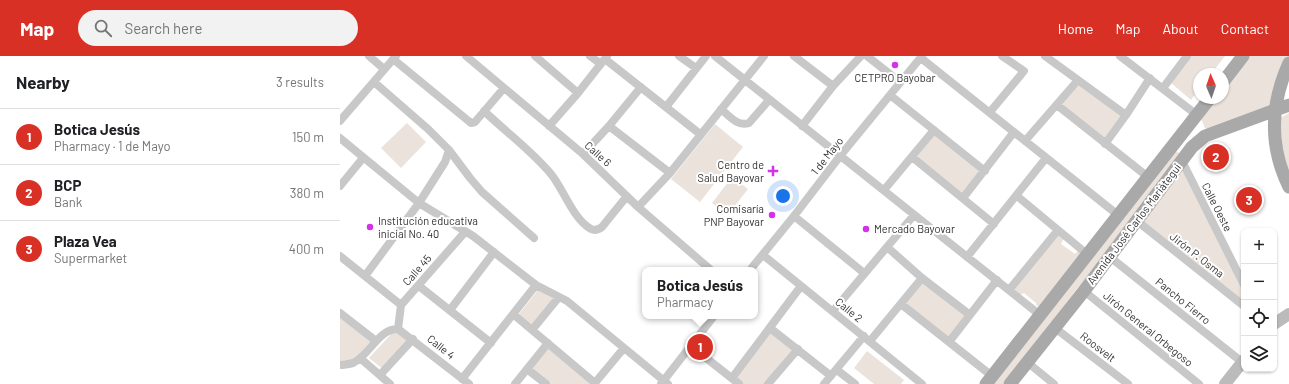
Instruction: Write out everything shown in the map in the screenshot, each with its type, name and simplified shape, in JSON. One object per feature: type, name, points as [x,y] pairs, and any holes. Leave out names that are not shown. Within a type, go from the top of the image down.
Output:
[{"type":"main road","points":[[1229,74],[1243,56]]},
{"type":"main road","points":[[1289,63],[1279,90],[1275,111],[1274,134],[1281,171],[1289,187]]},
{"type":"main road","name":"Avenida José Carlos Mariátegui","points":[[988,380],[1205,104]]},
{"type":"main road","name":"Avenida José Carlos Mariátegui","points":[[1010,384],[1084,291],[1192,147],[1205,136],[1289,105]]},
{"type":"main road","points":[[1197,115],[1205,136]]},
{"type":"main road","points":[[1175,143],[1185,157]]},
{"type":"street","points":[[369,56],[384,70]]},
{"type":"street","name":"Calle 6","points":[[466,56],[583,154],[638,207],[708,267]]},
{"type":"street","points":[[590,56],[604,60],[641,87],[700,134]]},
{"type":"street","points":[[679,56],[689,59],[696,68]]},
{"type":"street","points":[[666,107],[706,56]]},
{"type":"street","points":[[715,56],[1040,314]]},
{"type":"street","points":[[638,207],[670,172],[764,56]]},
{"type":"street","points":[[794,56],[833,86]]},
{"type":"street","points":[[802,126],[833,86],[861,56]]},
{"type":"street","points":[[867,56],[900,82]]},
{"type":"street","points":[[990,112],[1024,71],[1002,56]]},
{"type":"street","points":[[1045,56],[1126,115]]},
{"type":"street","points":[[1163,88],[1187,56]]},
{"type":"street","points":[[340,121],[395,57],[471,123],[475,122],[504,88]]},
{"type":"street","points":[[538,57],[578,93]]},
{"type":"street","points":[[922,57],[1118,215]]},
{"type":"street","name":"1 de Mayo","points":[[753,267],[840,156],[922,57]]},
{"type":"street","points":[[1121,57],[1197,115]]},
{"type":"street","points":[[549,126],[604,60]]},
{"type":"street","points":[[1105,144],[1150,78]]},
{"type":"street","points":[[1025,141],[1078,80]]},
{"type":"street","points":[[374,82],[428,129],[449,150],[482,192],[534,238]]},
{"type":"street","points":[[583,154],[609,126],[641,87]]},
{"type":"street","points":[[890,95],[985,171]]},
{"type":"street","points":[[721,109],[736,122],[745,125],[749,123],[769,100]]},
{"type":"street","points":[[1057,105],[1148,177]]},
{"type":"street","points":[[484,111],[551,174],[564,192],[579,218],[592,230],[602,228],[627,196]]},
{"type":"street","points":[[609,126],[670,172]]},
{"type":"street","points":[[884,190],[934,130]]},
{"type":"street","points":[[964,198],[1014,132]]},
{"type":"street","points":[[340,138],[419,203],[494,252],[536,285],[567,301],[664,383],[712,319]]},
{"type":"street","points":[[365,276],[419,203],[445,162],[449,150]]},
{"type":"street","points":[[912,157],[994,224]]},
{"type":"street","name":"Calle Oeste","points":[[1185,157],[1241,278]]},
{"type":"street","points":[[340,186],[363,158]]},
{"type":"street","points":[[967,257],[1046,158]]},
{"type":"street","points":[[1017,196],[1087,254]]},
{"type":"street","points":[[833,311],[914,215]]},
{"type":"street","points":[[794,216],[864,273]]},
{"type":"street","name":"Jirón P. Osma","points":[[1137,221],[1241,304]]},
{"type":"street","points":[[1009,290],[1058,230]]},
{"type":"street","name":"Calle 45","points":[[401,305],[465,232]]},
{"type":"street","points":[[886,247],[922,278],[970,315]]},
{"type":"street","points":[[450,310],[494,252]]},
{"type":"street","name":"Calle 2","points":[[763,255],[922,384]]},
{"type":"street","points":[[340,256],[401,305],[398,329],[394,328],[388,331],[353,363],[340,365]]},
{"type":"street","name":"Pancho Fierro","points":[[1110,257],[1241,359]]},
{"type":"street","points":[[824,384],[901,304],[922,278]]},
{"type":"street","points":[[949,342],[997,280]]},
{"type":"street","points":[[465,381],[491,342],[536,285]]},
{"type":"street","points":[[419,286],[491,342]]},
{"type":"street","points":[[732,378],[801,286]]},
{"type":"street","name":"Jirón General Orbegoso","points":[[1084,291],[1199,384]]},
{"type":"street","points":[[532,330],[559,297]]},
{"type":"street","points":[[901,304],[949,342],[988,380]]},
{"type":"street","points":[[340,313],[376,341]]},
{"type":"street","points":[[513,314],[594,384],[624,348]]},
{"type":"street","points":[[1277,322],[1289,314]]},
{"type":"street","points":[[770,328],[834,373],[855,384]]},
{"type":"street","name":"Roosvelt","points":[[1055,328],[1128,384]]},
{"type":"street","name":"Calle 4","points":[[398,329],[413,339],[465,381]]},
{"type":"street","points":[[380,375],[413,339]]},
{"type":"street","points":[[515,384],[548,343]]},
{"type":"street","points":[[691,346],[739,384]]},
{"type":"street","points":[[768,384],[798,348]]},
{"type":"street","points":[[360,358],[390,384]]},
{"type":"street","points":[[1027,362],[1054,384]]},
{"type":"street","points":[[1225,384],[1241,364]]},
{"type":"street","points":[[527,369],[546,384]]},
{"type":"shaded area","points":[[1189,56],[1225,56],[1216,68],[1193,68],[1193,97],[1191,100],[1170,82]]},
{"type":"shaded area","points":[[1248,56],[1289,56],[1270,110],[1207,129],[1205,128],[1201,119],[1212,104],[1229,104],[1229,81]]},
{"type":"shaded area","points":[[1079,82],[1124,116],[1106,141],[1060,106]]},
{"type":"shaded area","points":[[1289,113],[1289,179],[1283,163],[1280,118]]},
{"type":"shaded area","points":[[407,123],[426,142],[401,168],[381,148]]},
{"type":"shaded area","points":[[715,124],[743,147],[700,202],[671,179]]},
{"type":"shaded area","points":[[936,133],[982,170],[962,195],[916,158]]},
{"type":"shaded area","points":[[1175,151],[1182,154],[1003,384],[993,384]]},
{"type":"shaded area","points":[[1184,169],[1241,283],[1241,301],[1142,222]]},
{"type":"shaded area","points":[[732,177],[748,189],[728,215],[712,203]]},
{"type":"shaded area","points":[[1059,235],[1064,238],[1061,244],[1075,254],[1079,250],[1082,254],[1040,308],[1024,293],[1020,295],[1013,288]]},
{"type":"shaded area","points":[[922,281],[968,316],[950,341],[905,303]]},
{"type":"shaded area","points":[[538,290],[554,299],[532,327],[519,314]]},
{"type":"shaded area","points":[[340,317],[371,341],[355,359],[340,363]]},
{"type":"shaded area","points":[[393,332],[399,332],[410,340],[383,369],[369,358]]},
{"type":"shaded area","points":[[771,332],[793,349],[764,384],[743,384],[736,378]]},
{"type":"shaded area","points":[[548,346],[590,384],[551,384],[531,368]]},
{"type":"shaded area","points":[[867,351],[904,380],[901,384],[874,384],[854,368]]},
{"type":"place","name":"CETPRO Bayobar","points":[[895,65]]},
{"type":"place","name":"BCP","points":[[1216,157]]},
{"type":"place","name":"Centro de Salud Bayovar","points":[[773,171]]},
{"type":"place","name":"Plaza Vea","points":[[1249,200]]},
{"type":"place","name":"Comisaría PNP Bayovar","points":[[772,215]]},
{"type":"place","name":"Institución educativa inicial No. 40","points":[[370,227]]},
{"type":"place","name":"Mercado Bayovar","points":[[866,229]]},
{"type":"place","name":"Botica Jesús","points":[[700,347]]}]
